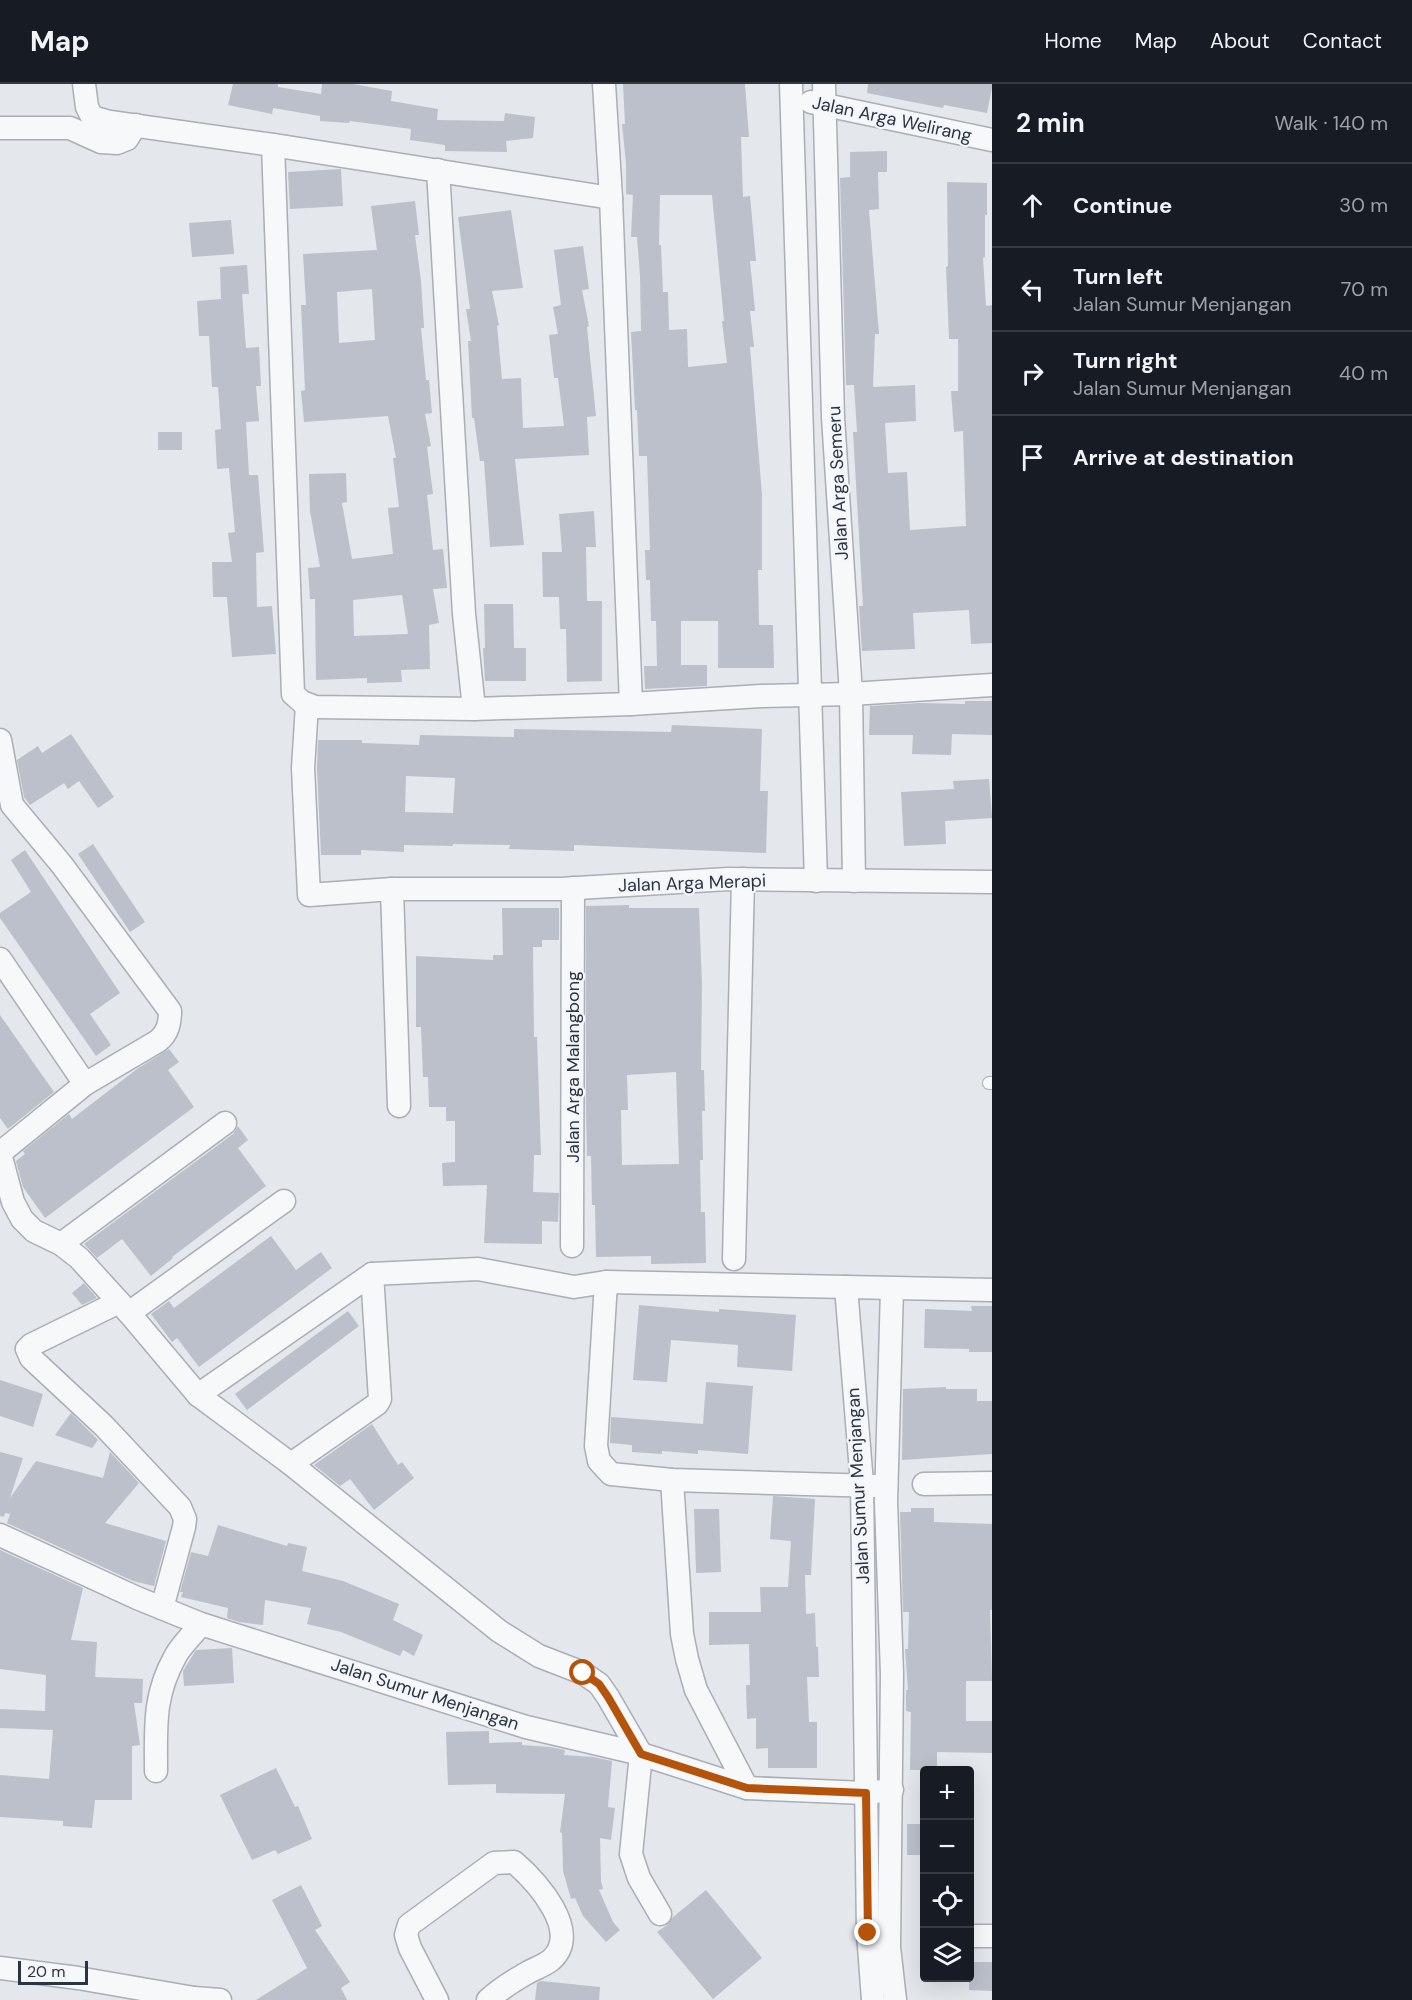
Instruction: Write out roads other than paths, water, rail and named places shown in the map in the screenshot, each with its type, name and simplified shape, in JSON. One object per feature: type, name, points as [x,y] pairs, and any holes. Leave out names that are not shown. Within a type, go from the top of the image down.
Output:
[{"type":"street","points":[[84,84],[87,107],[92,117],[110,122],[611,198]]},
{"type":"street","points":[[604,84],[611,198],[630,704]]},
{"type":"street","name":"Jalan Arga Welirang","points":[[792,92],[825,94],[992,140]]},
{"type":"street","name":"Jalan Arga Semeru","points":[[792,92],[816,881]]},
{"type":"street","name":"Jalan Arga Semeru","points":[[825,94],[833,417],[851,694],[854,881]]},
{"type":"street","points":[[0,128],[70,128],[101,142],[117,143],[127,139],[136,125]]},
{"type":"street","points":[[273,145],[293,694],[307,705],[474,709],[630,704],[992,686]]},
{"type":"street","points":[[438,170],[464,614],[474,709]]},
{"type":"street","name":"Jalan Arga Merapi","points":[[307,705],[303,768],[309,895],[392,889],[573,888],[743,879],[992,882]]},
{"type":"street","points":[[0,740],[6,805],[62,865],[170,1011],[170,1020],[164,1036],[85,1084],[0,1153],[12,1202],[22,1220],[34,1231],[61,1244],[79,1258],[198,1395],[291,1464],[499,1631],[539,1656],[583,1673],[599,1684],[641,1754],[631,1854],[639,1878],[660,1914]]},
{"type":"street","points":[[734,1259],[743,879]]},
{"type":"street","name":"Jalan Arga Malangbong","points":[[572,1246],[573,888]]},
{"type":"street","points":[[392,889],[399,1106]]},
{"type":"street","points":[[0,959],[85,1084]]},
{"type":"street","points":[[61,1244],[225,1123]]},
{"type":"street","points":[[162,1608],[184,1527],[185,1519],[180,1507],[104,1426],[30,1358],[27,1349],[31,1345],[124,1308],[284,1201]]},
{"type":"street","points":[[198,1395],[372,1275],[478,1269],[574,1287],[606,1282],[992,1290]]},
{"type":"street","points":[[291,1464],[380,1399],[372,1275]]},
{"type":"street","points":[[606,1282],[596,1446],[599,1461],[604,1469],[611,1474],[672,1480],[886,1486]]},
{"type":"street","name":"Jalan Sumur Menjangan","points":[[846,1287],[862,1484],[868,1933],[873,2000]]},
{"type":"street","points":[[892,1289],[886,1486],[892,1674],[889,1947],[895,2000]]},
{"type":"street","points":[[672,1480],[682,1634],[687,1659],[696,1690],[747,1788]]},
{"type":"street","points":[[924,1484],[992,1482]]},
{"type":"street","name":"Jalan Sumur Menjangan","points":[[0,1535],[201,1624],[515,1723],[641,1754],[747,1788],[866,1793],[892,1790]]},
{"type":"street","points":[[156,1771],[156,1712],[164,1682],[176,1655],[201,1624]]},
{"type":"street","points":[[437,2000],[410,1948],[406,1935],[409,1925],[494,1863],[514,1862],[531,1876],[544,1894],[559,1920],[562,1942],[560,1950],[551,1960],[514,1980],[488,2000]]},
{"type":"street","points":[[974,1936],[992,1936]]},
{"type":"street","points":[[0,1968],[78,1989],[220,2000]]}]
